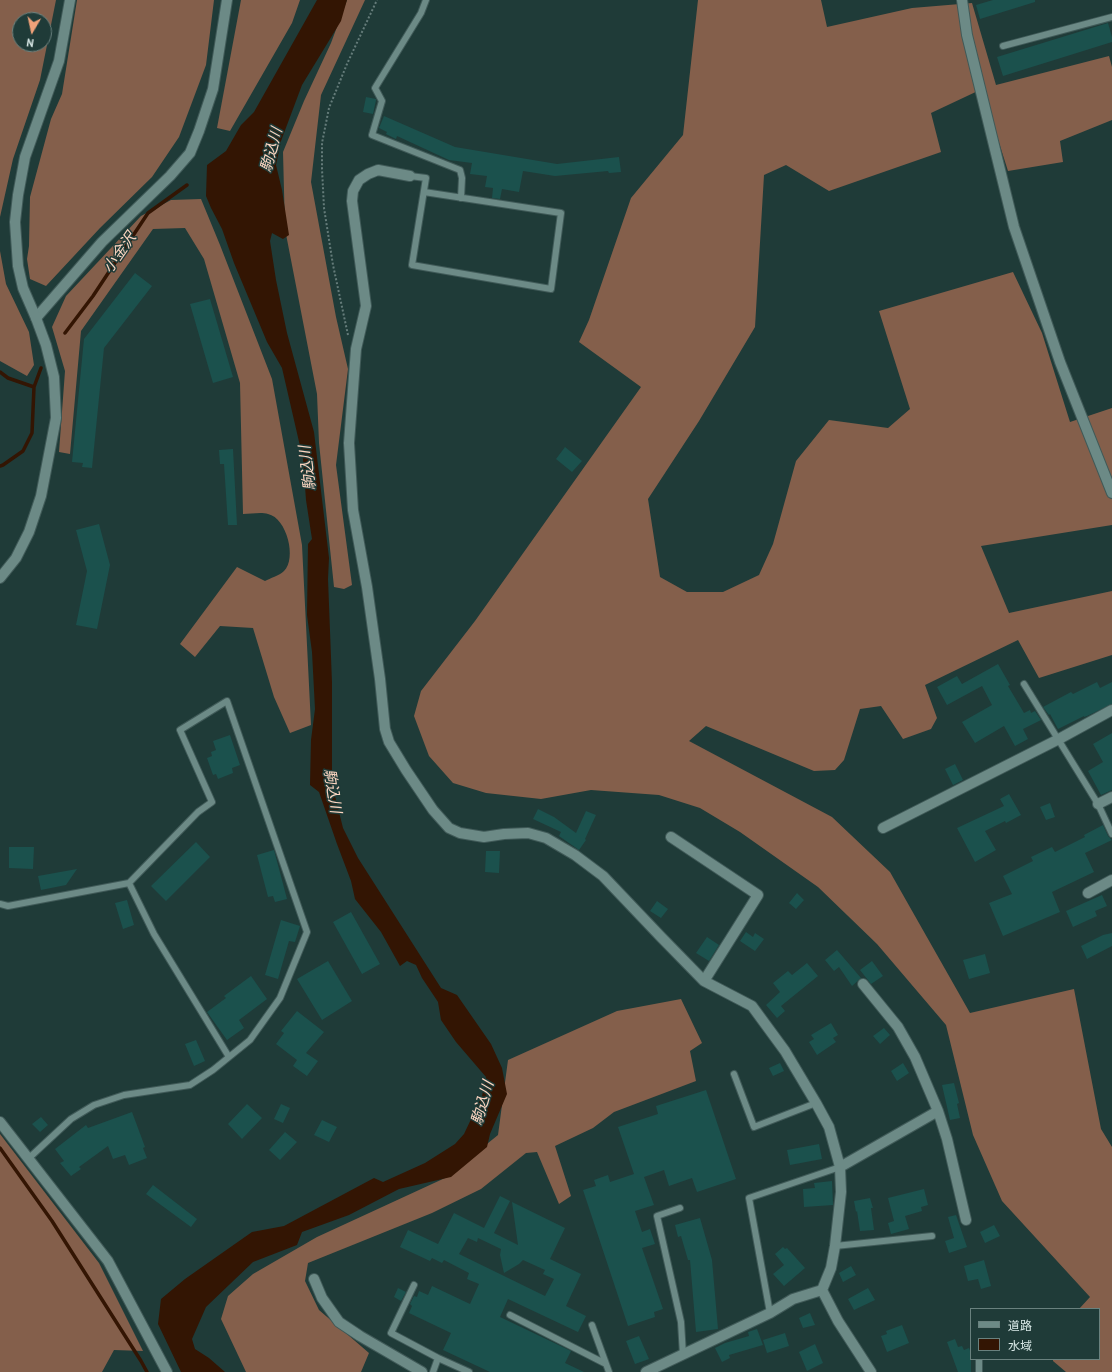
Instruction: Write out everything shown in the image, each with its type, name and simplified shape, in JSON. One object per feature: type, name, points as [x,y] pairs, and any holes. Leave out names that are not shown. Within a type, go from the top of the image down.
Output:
[{"type":"street","points":[[0,578],[16,558],[29,532],[41,496],[51,452],[56,418],[54,377],[46,345],[23,288],[18,266],[15,222],[25,157],[59,62],[70,0]]},
{"type":"street","points":[[36,318],[102,242],[170,176],[190,153],[213,89],[227,0]]},
{"type":"street","points":[[962,0],[967,35],[1014,227],[1060,362],[1112,493]]},
{"type":"street","points":[[410,176],[378,170],[368,174],[358,180],[353,191],[352,201],[366,306],[356,349],[349,444],[353,510],[367,587],[380,680],[385,729],[389,742],[433,810],[449,828],[460,833],[484,837],[528,833],[546,838],[575,854],[603,876],[704,981],[752,1006],[785,1051],[829,1127],[840,1167],[841,1192],[831,1268],[822,1290],[838,1321],[871,1372]]},
{"type":"street","points":[[883,828],[1059,739],[1112,710]]},
{"type":"street","points":[[1098,804],[1112,797]]},
{"type":"street","points":[[671,836],[758,895],[704,981]]},
{"type":"street","points":[[1088,893],[1112,880]]},
{"type":"street","points":[[864,984],[898,1027],[915,1057],[938,1111],[947,1139],[966,1220]]},
{"type":"street","points":[[840,1167],[938,1111]]},
{"type":"street","points":[[0,1122],[108,1261],[167,1372]]},
{"type":"street","points":[[314,1279],[322,1298],[339,1322],[422,1372]]},
{"type":"street","points":[[646,1372],[770,1313],[793,1299],[822,1290]]},
{"type":"lane","points":[[426,0],[421,13],[375,88],[382,102],[372,135],[460,170],[462,178],[461,198]]},
{"type":"lane","points":[[1002,46],[1112,17]]},
{"type":"lane","points":[[410,176],[426,178],[412,265],[551,289],[561,213],[424,192]]},
{"type":"lane","points":[[1024,684],[1098,804],[1112,834]]},
{"type":"lane","points":[[0,904],[8,906],[129,883],[198,812],[212,802],[180,730],[227,700],[307,932],[280,998],[250,1040],[213,1070],[190,1084],[124,1095],[94,1105],[71,1119],[28,1159]]},
{"type":"lane","points":[[129,883],[154,934],[229,1057]]},
{"type":"lane","points":[[734,1074],[754,1128],[816,1103]]},
{"type":"lane","points":[[770,1313],[749,1198],[840,1167]]},
{"type":"lane","points":[[680,1208],[657,1216],[681,1322],[683,1355]]},
{"type":"lane","points":[[835,1246],[932,1236]]},
{"type":"lane","points":[[414,1284],[391,1333],[438,1358],[469,1372]]},
{"type":"lane","points":[[510,1315],[606,1364]]},
{"type":"lane","points":[[592,1325],[608,1372]]},
{"type":"lane","points":[[433,1372],[438,1358]]},
{"type":"lane","points":[[979,1360],[979,1372]]},
{"type":"path","points":[[356,349],[347,333],[333,265],[324,208],[322,144],[329,108],[347,64],[377,0]]},
{"type":"shaded area","points":[[0,0],[56,0],[52,20],[52,12],[12,12],[12,52],[46,52],[40,80],[13,159],[0,217]]},
{"type":"shaded area","points":[[77,0],[214,0],[206,65],[179,137],[152,177],[100,228],[46,286],[30,279],[27,259],[29,246],[30,197],[51,119],[62,94]]},
{"type":"shaded area","points":[[241,0],[300,0],[292,23],[230,131],[217,128]]},
{"type":"shaded area","points":[[347,0],[365,0],[321,95],[311,182],[336,317],[348,369],[336,465],[352,585],[344,589],[334,587],[319,443],[317,394],[285,229],[283,152],[304,101],[331,43]]},
{"type":"shaded area","points":[[698,0],[821,0],[827,27],[912,8],[972,3],[996,85],[1109,56],[1112,67],[1112,120],[1060,141],[1063,162],[1008,171],[982,89],[931,113],[941,152],[829,191],[786,165],[764,175],[755,327],[699,421],[648,499],[660,577],[687,592],[723,592],[759,575],[773,544],[796,461],[829,420],[888,428],[910,409],[879,311],[1013,272],[1042,333],[1070,422],[1112,408],[1112,525],[981,546],[1009,613],[1112,591],[1112,655],[1039,678],[1018,640],[925,685],[937,718],[931,729],[903,739],[881,706],[860,709],[844,760],[835,770],[814,771],[706,726],[689,741],[832,817],[890,872],[970,1013],[1074,989],[1101,1129],[1112,1147],[1112,1372],[1066,1372],[1053,1361],[1100,1360],[1100,1308],[1080,1308],[1090,1297],[1002,1201],[973,1135],[946,1025],[877,944],[818,887],[740,832],[700,808],[659,795],[591,790],[541,799],[486,793],[453,783],[429,756],[414,716],[421,691],[475,621],[641,387],[579,342],[589,320],[631,198],[683,135]]},
{"type":"shaded area","points":[[201,199],[272,379],[302,545],[311,725],[290,733],[274,697],[253,628],[220,626],[195,657],[180,644],[237,567],[265,581],[284,571],[290,558],[290,549],[285,531],[275,517],[265,513],[243,514],[240,383],[204,259],[185,228],[153,229],[81,331],[70,454],[59,452],[65,371],[52,327],[66,296],[141,216],[171,200]]},
{"type":"shaded area","points":[[0,251],[6,284],[29,332],[34,365],[27,376],[0,361]]},
{"type":"shaded area","points":[[681,999],[702,1043],[690,1051],[696,1081],[614,1112],[593,1128],[555,1146],[571,1196],[559,1204],[537,1152],[526,1153],[481,1189],[432,1213],[308,1263],[305,1281],[319,1310],[369,1353],[361,1372],[246,1372],[221,1319],[228,1296],[253,1274],[317,1237],[445,1178],[498,1135],[508,1060],[617,1011]]},
{"type":"shaded area","points":[[0,1134],[99,1263],[143,1351],[114,1350],[102,1372],[0,1372]]},
{"type":"water","name":"駒込川","points":[[317,0],[347,0],[341,21],[302,85],[281,141],[276,165],[282,190],[289,235],[283,239],[272,233],[270,241],[287,333],[314,432],[329,558],[328,579],[332,683],[332,784],[343,828],[358,858],[441,988],[457,995],[491,1044],[502,1068],[507,1094],[490,1134],[487,1147],[451,1177],[399,1189],[349,1215],[302,1232],[297,1245],[253,1262],[206,1307],[192,1339],[195,1349],[209,1358],[225,1372],[181,1372],[158,1324],[161,1299],[185,1279],[252,1232],[284,1226],[374,1178],[383,1182],[425,1163],[455,1144],[464,1134],[482,1096],[486,1077],[456,1042],[441,1020],[438,1002],[422,978],[416,965],[407,961],[400,966],[381,932],[355,899],[351,881],[319,792],[310,785],[311,740],[315,709],[312,652],[307,615],[308,544],[312,539],[306,500],[303,459],[282,368],[267,342],[234,263],[222,229],[206,196],[207,165],[226,151],[241,125],[254,112]]},
{"type":"building","points":[[993,0],[1035,0],[1035,2],[980,19],[976,5]]},
{"type":"building","points":[[1108,23],[1112,42],[1003,76],[997,57]]},
{"type":"building","points":[[366,97],[376,99],[373,114],[363,112]]},
{"type":"building","points":[[384,116],[455,147],[557,164],[619,157],[621,172],[609,173],[608,171],[555,176],[523,171],[519,192],[502,189],[500,199],[492,198],[493,188],[485,187],[487,176],[470,174],[472,163],[449,160],[397,136],[396,139],[386,134],[387,132],[379,128]]},
{"type":"building","points":[[135,273],[152,286],[104,348],[92,468],[82,467],[83,463],[72,462],[84,339]]},
{"type":"building","points":[[210,299],[233,377],[213,383],[190,304]]},
{"type":"building","points":[[565,447],[582,461],[572,472],[556,459]]},
{"type":"building","points":[[233,449],[237,525],[228,525],[224,464],[220,464],[219,450]]},
{"type":"building","points":[[99,524],[110,565],[97,629],[76,625],[87,571],[76,530]]},
{"type":"building","points":[[998,664],[1010,685],[1008,686],[1024,713],[1030,710],[1031,713],[1035,711],[1041,720],[1023,729],[1028,739],[1015,746],[1004,726],[975,743],[962,722],[992,705],[982,686],[947,705],[937,687],[957,676],[962,684]]},
{"type":"building","points":[[1097,682],[1100,688],[1112,682],[1112,704],[1058,729],[1050,714],[1049,715],[1043,707],[1071,692],[1073,694]]},
{"type":"building","points":[[1112,733],[1112,790],[1101,795],[1088,771],[1103,762],[1093,744]]},
{"type":"building","points":[[230,735],[240,765],[232,768],[233,773],[218,779],[216,774],[213,775],[207,758],[212,756],[211,752],[216,750],[213,741]]},
{"type":"building","points":[[955,764],[963,780],[953,785],[945,769]]},
{"type":"building","points":[[1009,794],[1021,815],[1006,823],[1005,821],[985,831],[996,850],[975,862],[957,828],[1004,806],[1000,799]]},
{"type":"building","points":[[1050,803],[1055,817],[1046,820],[1040,807]]},
{"type":"building","points":[[538,809],[554,817],[576,833],[586,811],[596,815],[585,839],[586,840],[579,850],[559,836],[561,832],[533,819]]},
{"type":"building","points":[[1103,825],[1108,836],[1112,840],[1085,853],[1094,872],[1052,892],[1060,912],[1003,936],[989,903],[1012,894],[1003,876],[1033,861],[1031,857],[1052,847],[1055,852],[1085,837],[1084,835]]},
{"type":"building","points":[[196,842],[210,857],[166,901],[151,886]]},
{"type":"building","points":[[9,847],[34,847],[33,869],[9,868]]},
{"type":"building","points":[[274,850],[287,899],[275,902],[273,896],[268,897],[257,855]]},
{"type":"building","points":[[486,851],[500,851],[499,873],[485,872]]},
{"type":"building","points":[[77,869],[66,885],[41,890],[38,876]]},
{"type":"building","points":[[797,893],[804,900],[796,909],[789,903]]},
{"type":"building","points":[[1102,895],[1107,906],[1095,911],[1097,916],[1073,927],[1066,911]]},
{"type":"building","points":[[127,900],[134,925],[123,929],[115,903]]},
{"type":"building","points":[[657,901],[668,909],[661,918],[650,911]]},
{"type":"building","points":[[351,912],[380,964],[362,974],[333,922]]},
{"type":"building","points":[[281,920],[300,926],[295,942],[289,941],[278,979],[265,975]]},
{"type":"building","points":[[746,932],[753,937],[755,933],[764,939],[755,951],[740,941]]},
{"type":"building","points":[[1112,933],[1112,946],[1087,959],[1081,946],[1103,935]]},
{"type":"building","points":[[707,937],[719,945],[709,961],[696,953]]},
{"type":"building","points":[[837,950],[861,978],[852,986],[839,967],[834,971],[825,960]]},
{"type":"building","points":[[985,954],[990,973],[969,979],[963,960]]},
{"type":"building","points":[[328,961],[352,1001],[322,1020],[297,979]]},
{"type":"building","points":[[872,961],[883,976],[871,984],[860,970]]},
{"type":"building","points":[[807,963],[818,976],[781,1006],[785,1011],[777,1018],[766,1005],[780,992],[773,983],[788,971],[792,975]]},
{"type":"building","points":[[251,976],[267,999],[239,1020],[244,1028],[227,1040],[207,1012],[226,998],[224,996]]},
{"type":"building","points":[[297,1011],[324,1032],[306,1053],[318,1061],[307,1076],[293,1066],[297,1060],[276,1044],[284,1033],[281,1031]]},
{"type":"building","points":[[831,1023],[838,1035],[833,1038],[836,1042],[817,1055],[809,1042],[814,1039],[811,1035]]},
{"type":"building","points":[[884,1028],[890,1035],[880,1044],[873,1036]]},
{"type":"building","points":[[196,1040],[205,1061],[194,1066],[185,1044]]},
{"type":"building","points":[[780,1063],[784,1071],[773,1076],[769,1068]]},
{"type":"building","points":[[903,1063],[909,1073],[897,1081],[891,1071]]},
{"type":"building","points":[[954,1083],[959,1103],[957,1104],[960,1118],[950,1120],[942,1085]]},
{"type":"building","points":[[706,1090],[736,1179],[697,1192],[692,1178],[669,1186],[664,1170],[644,1177],[654,1205],[635,1211],[642,1232],[650,1229],[655,1244],[642,1248],[663,1309],[654,1312],[655,1317],[628,1326],[583,1190],[596,1186],[594,1180],[608,1175],[610,1182],[634,1174],[618,1127],[658,1114],[656,1106]]},
{"type":"building","points":[[247,1104],[262,1118],[242,1139],[228,1124]]},
{"type":"building","points":[[281,1104],[290,1108],[283,1123],[274,1119]]},
{"type":"building","points":[[132,1112],[145,1147],[143,1148],[147,1158],[129,1165],[125,1155],[113,1159],[108,1146],[79,1167],[81,1169],[71,1176],[60,1163],[64,1161],[55,1149],[86,1125],[88,1128]]},
{"type":"building","points":[[41,1117],[48,1125],[40,1132],[32,1124]]},
{"type":"building","points":[[322,1120],[337,1127],[329,1142],[314,1135]]},
{"type":"building","points":[[285,1132],[297,1142],[280,1160],[269,1150]]},
{"type":"building","points":[[819,1144],[822,1159],[790,1165],[787,1150]]},
{"type":"building","points":[[832,1181],[833,1205],[804,1207],[803,1189],[815,1188],[814,1183]]},
{"type":"building","points":[[153,1185],[197,1219],[191,1227],[146,1194]]},
{"type":"building","points":[[924,1189],[928,1205],[921,1207],[922,1211],[905,1216],[909,1229],[891,1234],[888,1223],[894,1221],[888,1198]]},
{"type":"building","points":[[500,1196],[510,1201],[494,1233],[518,1245],[512,1202],[565,1228],[550,1259],[581,1274],[566,1306],[586,1316],[578,1332],[508,1299],[500,1317],[571,1351],[565,1363],[584,1372],[490,1372],[443,1350],[451,1333],[409,1313],[412,1306],[410,1304],[414,1296],[417,1297],[419,1291],[428,1295],[432,1286],[470,1304],[479,1284],[467,1279],[469,1273],[444,1260],[442,1263],[432,1258],[430,1261],[400,1247],[408,1230],[438,1244],[454,1213],[484,1228]],"holes":[[[468,1238],[477,1242],[478,1238],[501,1249],[500,1255],[504,1273],[523,1260],[545,1270],[543,1274],[554,1279],[545,1296],[459,1254]]]},
{"type":"building","points":[[870,1198],[873,1208],[871,1208],[874,1230],[860,1231],[854,1201]]},
{"type":"building","points":[[956,1215],[967,1247],[949,1253],[945,1241],[954,1238],[948,1217]]},
{"type":"building","points":[[700,1218],[712,1260],[718,1329],[696,1332],[690,1260],[688,1260],[681,1236],[678,1237],[675,1225]]},
{"type":"building","points":[[994,1225],[1000,1236],[985,1243],[980,1232]]},
{"type":"building","points":[[783,1247],[785,1249],[787,1248],[805,1268],[784,1286],[773,1274],[784,1265],[775,1254]]},
{"type":"building","points":[[984,1260],[991,1286],[981,1289],[978,1279],[968,1281],[964,1266]]},
{"type":"building","points":[[851,1266],[856,1275],[843,1282],[839,1273]]},
{"type":"building","points":[[398,1288],[406,1292],[401,1301],[394,1297]]},
{"type":"building","points":[[868,1288],[875,1300],[854,1310],[848,1299]]},
{"type":"building","points":[[810,1313],[815,1325],[803,1328],[799,1318]]},
{"type":"building","points":[[902,1325],[909,1343],[887,1352],[881,1336],[887,1334],[886,1331]]},
{"type":"building","points":[[757,1329],[763,1345],[729,1355],[730,1358],[722,1362],[715,1348],[725,1343],[749,1336],[748,1332]]},
{"type":"building","points":[[785,1333],[789,1346],[767,1353],[763,1340]]},
{"type":"building","points":[[639,1336],[649,1359],[635,1364],[626,1341]]},
{"type":"building","points":[[955,1339],[958,1347],[962,1346],[964,1350],[969,1348],[971,1372],[958,1372],[947,1342]]},
{"type":"building","points":[[815,1344],[823,1363],[807,1371],[799,1352]]},
{"type":"waterway","name":"小金沢","points":[[65,333],[93,296],[148,213],[187,185]]},
{"type":"waterway","points":[[0,466],[23,451],[32,433],[34,387],[41,368]]},
{"type":"waterway","name":"小金沢","points":[[0,372],[8,378],[34,387]]},
{"type":"waterway","points":[[0,1148],[52,1221],[147,1372]]}]
